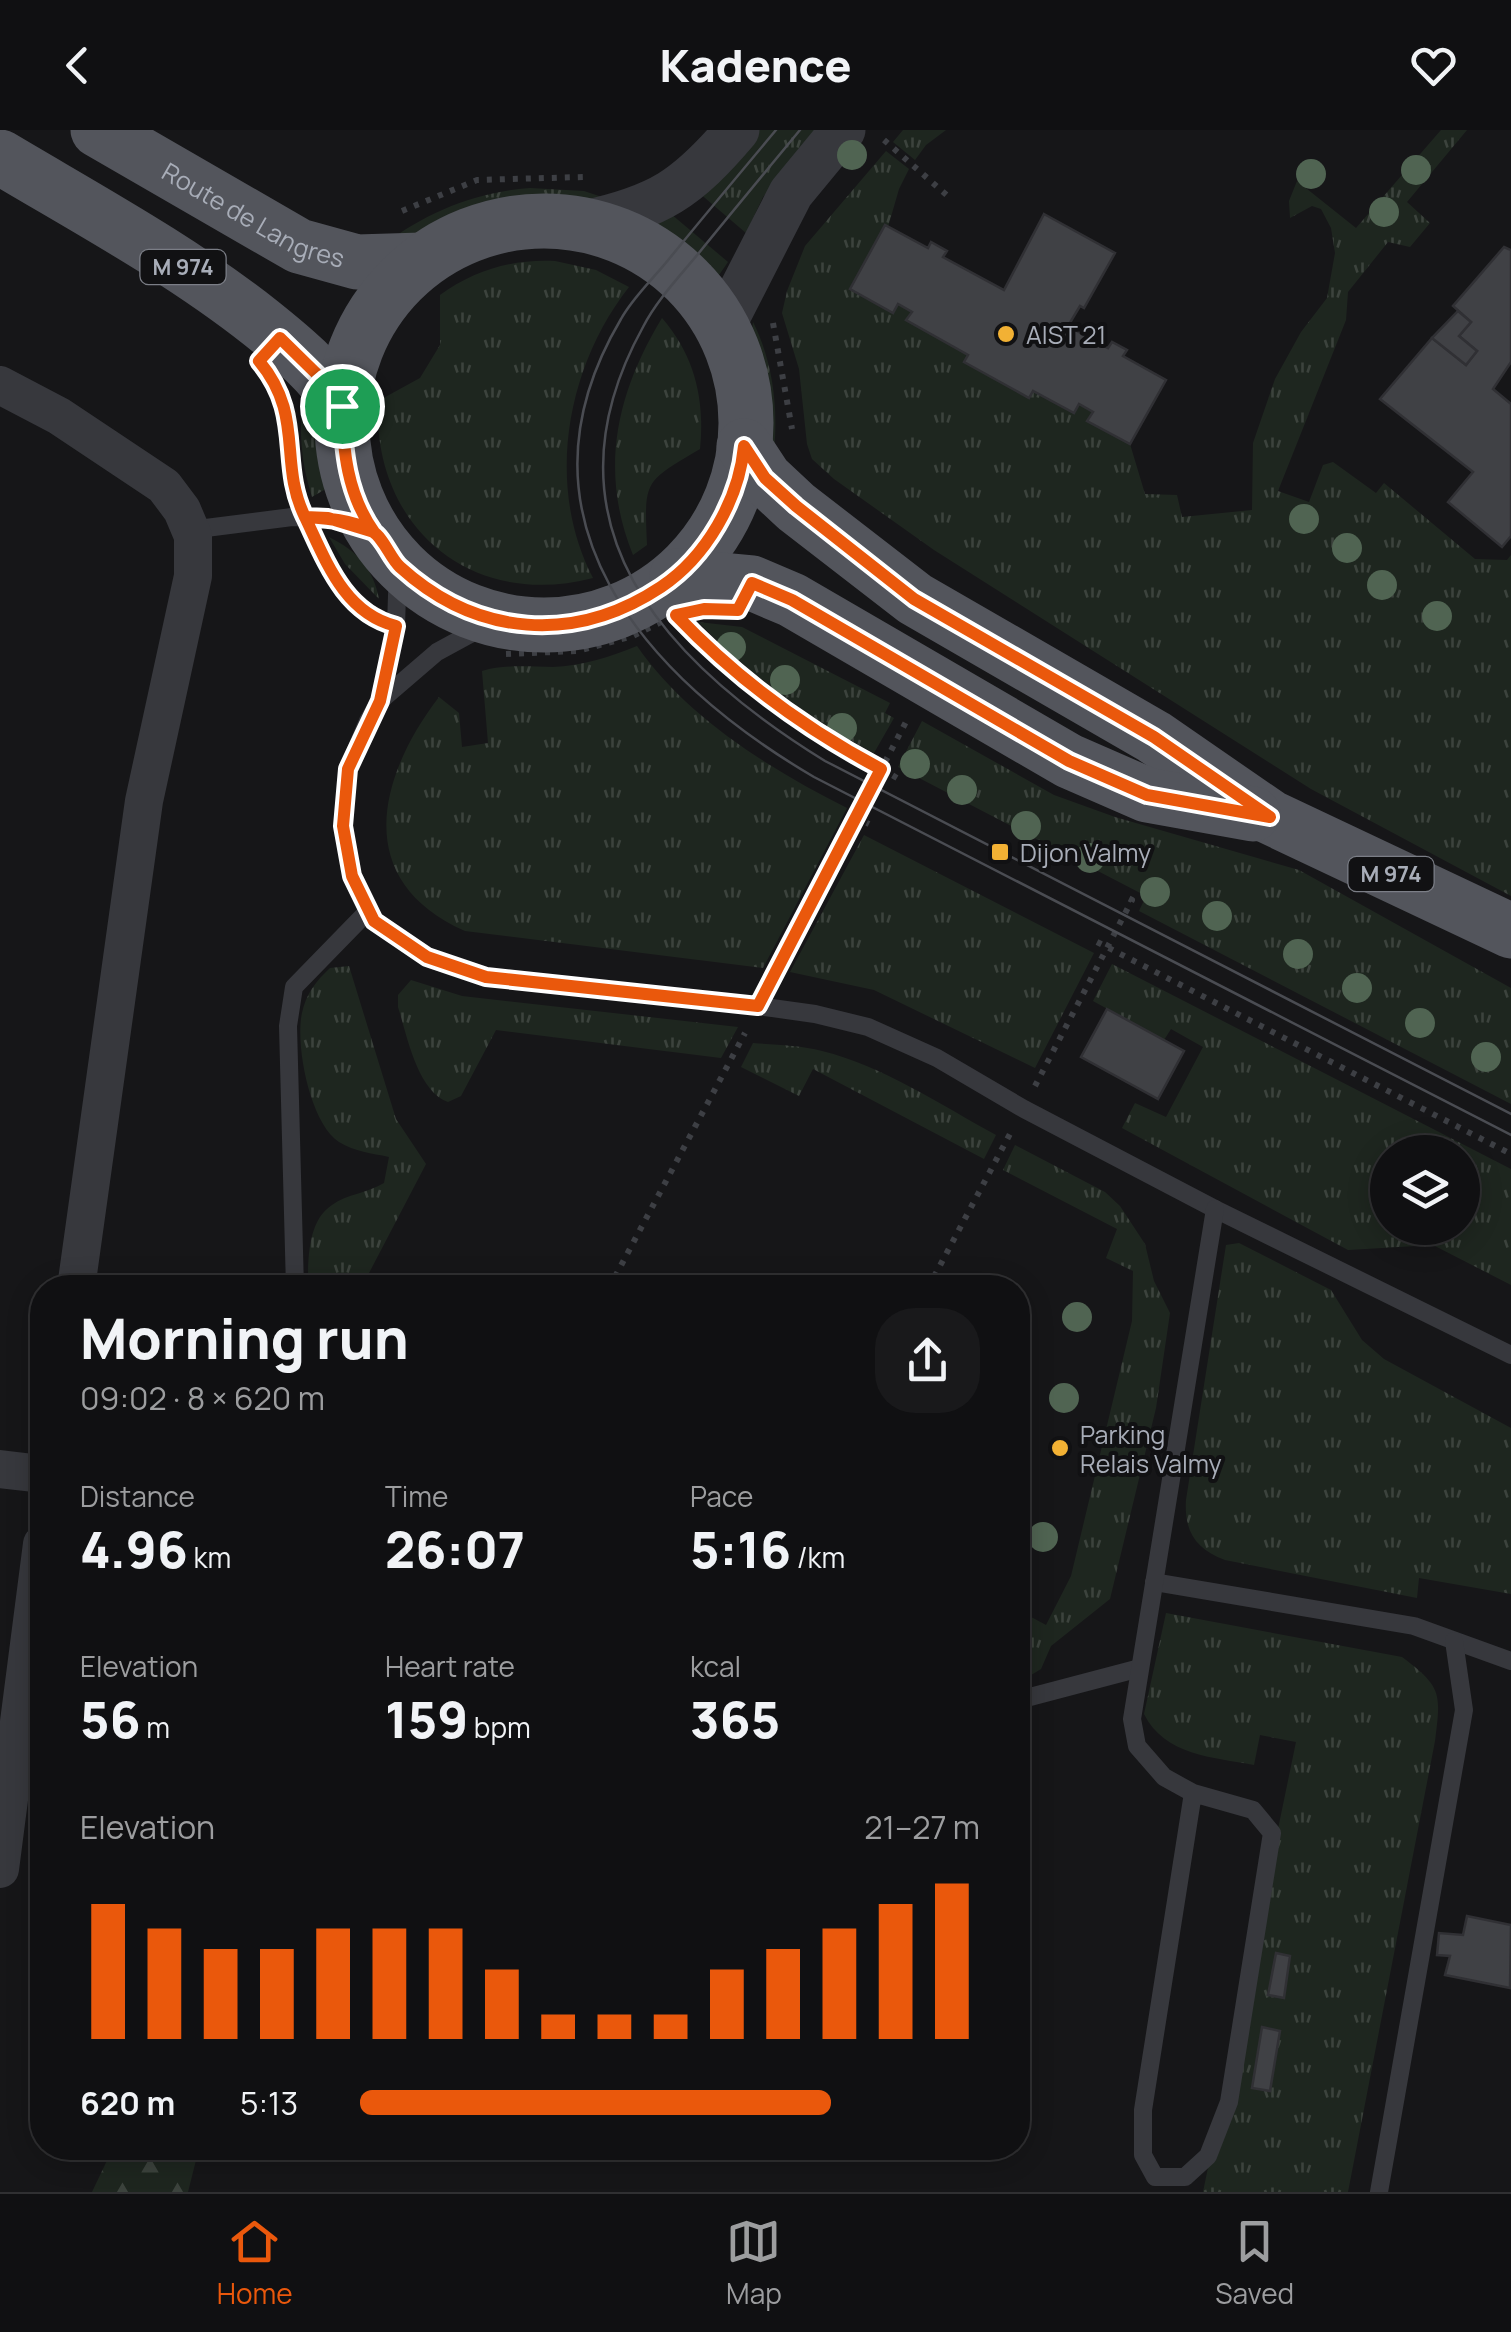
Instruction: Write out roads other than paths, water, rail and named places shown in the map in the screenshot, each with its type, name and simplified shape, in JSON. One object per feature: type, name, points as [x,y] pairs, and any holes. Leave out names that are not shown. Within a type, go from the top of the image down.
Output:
[{"type":"main road","name":"Route de Langres","points":[[98,130],[299,246],[357,262],[412,236]]},
{"type":"main road","name":"M 974","points":[[0,157],[171,258],[232,300],[316,372],[342,406]]},
{"type":"main road","points":[[587,201],[628,237],[682,273],[723,326],[740,370],[747,416],[768,439],[742,464],[719,526],[676,596],[636,604],[590,621],[541,626],[502,638],[446,602],[386,548],[362,516],[343,457],[342,406],[359,337],[388,292],[412,236],[530,220],[587,201]]},
{"type":"main road","name":"M 974","points":[[768,439],[765,478],[914,599],[1154,737],[1270,817],[1511,931]]},
{"type":"main road","name":"M 974","points":[[676,596],[752,583],[792,600],[1069,761],[1147,795],[1270,817]]},
{"type":"street","points":[[587,201],[632,213],[676,189],[708,164],[737,130]]},
{"type":"street","points":[[723,326],[791,194],[863,135]]},
{"type":"street","points":[[0,385],[59,416],[164,486],[182,510],[190,530],[193,576],[144,801],[78,1275]]},
{"type":"street","points":[[0,1469],[30,1473]]},
{"type":"street","points":[[0,1869],[30,1637]]},
{"type":"lane","points":[[190,530],[328,518],[386,548],[396,626],[380,701],[348,769],[343,826],[352,876],[374,921],[427,957],[486,977],[758,1006],[850,1023],[902,1042],[1215,1209],[1511,1355]]},
{"type":"lane","points":[[380,701],[437,652],[483,627],[502,638]]},
{"type":"lane","points":[[295,1275],[288,1026],[294,987],[369,910]]},
{"type":"lane","points":[[1192,1794],[1143,2110],[1143,2155],[1155,2177],[1185,2177],[1208,2156],[1229,2102],[1272,1833],[1254,1810],[1192,1794],[1164,1777],[1137,1746],[1132,1719],[1215,1209]]},
{"type":"lane","points":[[1154,1582],[1414,1626],[1511,1661]]},
{"type":"lane","points":[[1379,2192],[1464,1710],[1454,1641]]},
{"type":"lane","points":[[1030,1697],[1140,1668]]},
{"type":"tram line","points":[[776,130],[631,303],[588,392],[578,461],[586,525],[610,585],[648,641],[696,692],[752,737],[814,777],[1511,1135]]},
{"type":"tram line","points":[[800,130],[655,307],[613,398],[603,463],[610,524],[633,580],[668,631],[713,679],[766,722],[825,761],[1511,1114]]},
{"type":"place","name":"AIST 21","points":[[1006,334]]},
{"type":"place","name":"Dijon Valmy","points":[[1000,852]]},
{"type":"place","name":"Parking Relais Valmy","points":[[1060,1448]]}]
